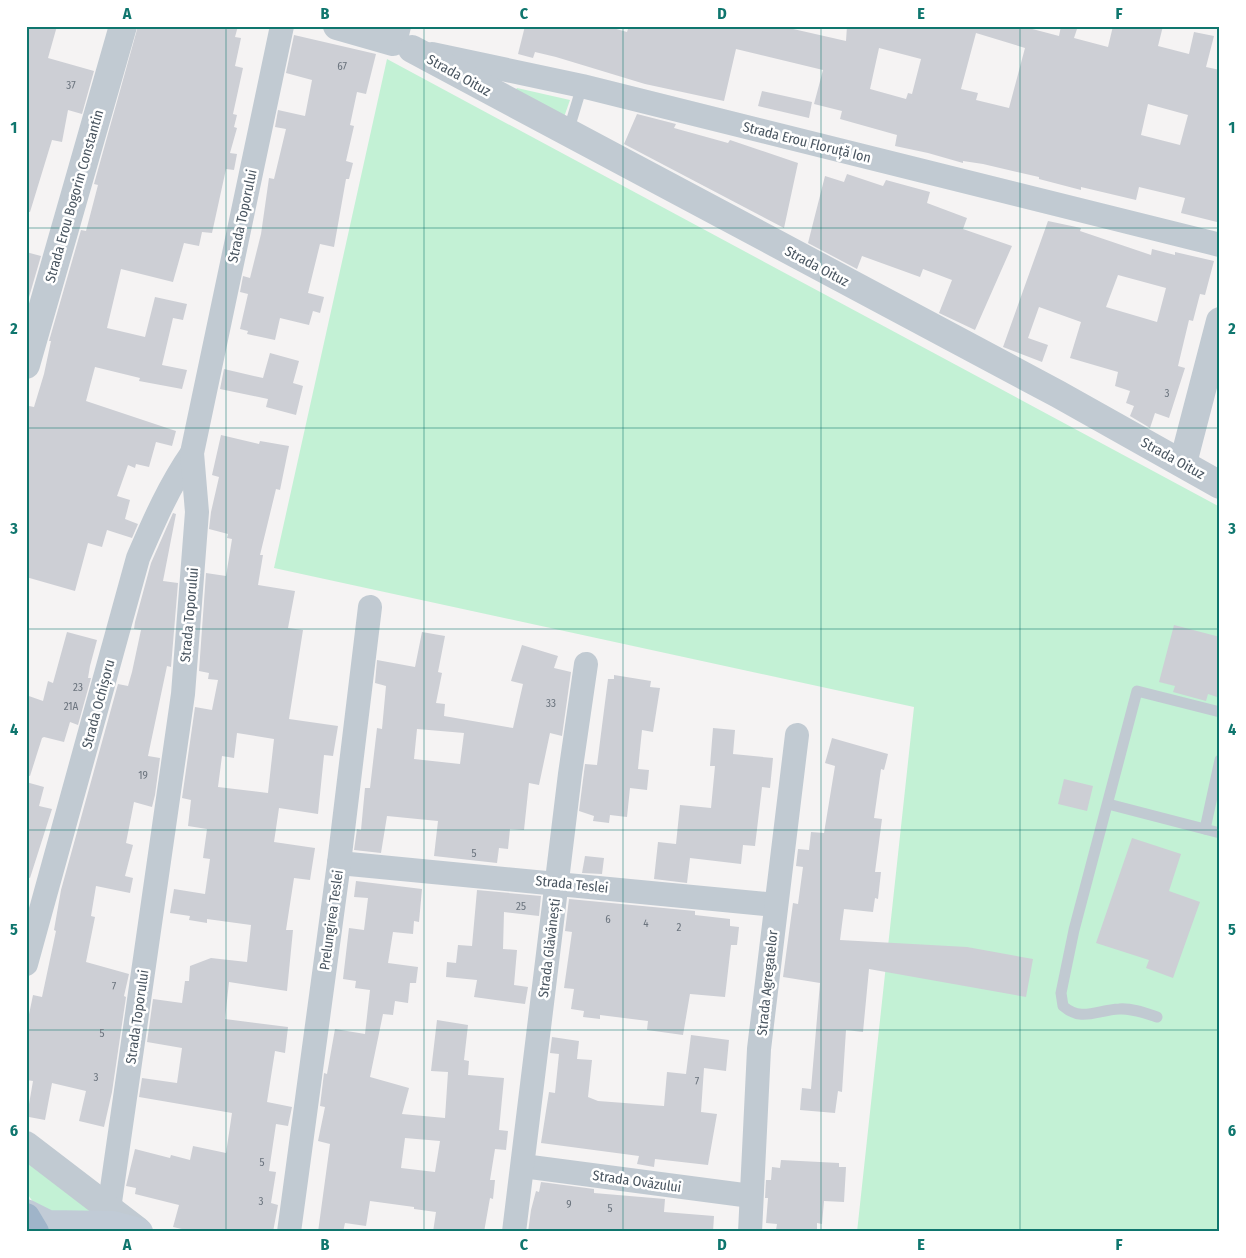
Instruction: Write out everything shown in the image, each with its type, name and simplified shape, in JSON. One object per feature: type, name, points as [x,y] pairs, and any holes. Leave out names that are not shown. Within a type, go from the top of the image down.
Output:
[{"type":"highway","points":[[26,1217],[35,1232]]},
{"type":"main road","points":[[26,1213],[43,1222],[58,1226],[113,1224],[138,1231]]},
{"type":"street","name":"Strada Erou Bogorin Constantin","points":[[26,365],[123,26]]},
{"type":"street","name":"Strada Toporului","points":[[109,1209],[182,694],[197,512],[192,453],[282,26]]},
{"type":"street","name":"Strada Oituz","points":[[337,26],[401,39],[567,133],[909,314],[1220,484]]},
{"type":"street","name":"Strada Erou Floruță Ion","points":[[401,39],[1220,245]]},
{"type":"street","points":[[1183,463],[1220,321]]},
{"type":"street","name":"Strada Ochișoru","points":[[26,964],[138,558],[160,504],[192,453]]},
{"type":"street","name":"Prelungirea Teslei","points":[[289,1232],[339,863],[370,607]]},
{"type":"street","name":"Strada Glăvănești","points":[[514,1232],[586,664]]},
{"type":"street","name":"Strada Agregatelor","points":[[750,1232],[759,1049],[797,736]]},
{"type":"street","name":"Strada Teslei","points":[[339,863],[557,882],[776,905]]},
{"type":"street","points":[[26,1145],[138,1231]]},
{"type":"street","name":"Strada Ovăzului","points":[[523,1166],[751,1196]]},
{"type":"lane","points":[[567,133],[582,86]]},
{"type":"lane","points":[[1157,1017],[1127,1009],[1088,1015],[1076,1014],[1063,1006],[1061,993],[1074,930],[1138,691],[1220,712]]},
{"type":"lane","points":[[1205,829],[1220,760]]},
{"type":"lane","points":[[1108,804],[1220,833]]},
{"type":"green space","points":[[387,59],[1220,507],[1220,1232],[857,1232],[914,707],[274,568]]},
{"type":"green space","points":[[517,88],[570,100],[563,120],[514,92]]},
{"type":"green space","points":[[26,1153],[97,1212],[68,1213],[39,1207],[32,1201],[26,1188]]},
{"type":"building","points":[[26,26],[57,26],[48,58],[94,71],[82,114],[68,110],[62,142],[52,140],[30,212],[26,212]]},
{"type":"building","points":[[138,26],[238,26],[235,37],[241,38],[235,66],[243,68],[233,114],[237,115],[234,127],[237,128],[230,153],[237,154],[234,170],[226,169],[212,233],[202,232],[199,246],[184,243],[173,282],[121,269],[107,328],[145,337],[155,297],[187,304],[183,320],[173,318],[162,365],[187,370],[182,389],[139,381],[140,378],[95,367],[86,401],[176,431],[172,446],[156,442],[149,467],[136,464],[135,468],[128,465],[117,496],[130,500],[125,519],[138,524],[132,538],[107,530],[102,547],[88,543],[75,591],[26,577],[26,414],[29,406],[34,407],[44,374],[51,341],[49,341],[81,230],[86,231],[98,185],[94,184]]},
{"type":"building","points":[[525,26],[606,26],[627,32],[629,26],[780,26],[846,41],[847,26],[1021,26],[1059,36],[1061,26],[1078,26],[1074,38],[1108,47],[1113,26],[1163,26],[1158,46],[1189,54],[1194,32],[1214,36],[1206,67],[1220,70],[1220,212],[1217,222],[1181,213],[1185,198],[1139,187],[1136,200],[1081,187],[1081,190],[1039,179],[1039,177],[983,164],[963,161],[963,163],[895,146],[897,135],[840,119],[842,111],[814,104],[823,70],[736,49],[724,101],[645,84],[535,52],[533,58],[518,54]],"holes":[[[976,33],[1025,48],[1009,108],[976,100],[978,93],[961,89]],[[879,48],[921,59],[912,94],[908,93],[906,99],[870,89]],[[1148,104],[1188,115],[1180,145],[1141,135]]]},
{"type":"building","points":[[294,35],[376,54],[366,94],[357,92],[350,125],[354,126],[346,161],[353,163],[349,179],[346,179],[334,247],[320,244],[308,293],[324,297],[320,313],[313,311],[309,325],[280,318],[275,340],[247,334],[248,331],[240,329],[248,294],[240,292],[243,276],[250,278],[261,234],[269,178],[274,179],[286,129],[275,127],[278,110],[305,116],[312,80],[286,73]]},
{"type":"building","points":[[762,91],[812,102],[809,118],[758,106]]},
{"type":"building","points":[[637,114],[676,124],[674,128],[728,143],[730,140],[798,163],[784,228],[624,144]]},
{"type":"building","points":[[847,174],[883,186],[886,180],[930,192],[927,203],[967,218],[963,229],[1012,246],[975,330],[939,313],[952,280],[923,269],[920,277],[862,256],[857,269],[808,243],[825,176],[844,182]]},
{"type":"building","points":[[1048,221],[1081,228],[1080,231],[1151,255],[1152,249],[1175,255],[1175,252],[1214,261],[1205,295],[1200,294],[1193,321],[1189,320],[1178,366],[1185,368],[1169,418],[1155,413],[1150,428],[1130,416],[1134,406],[1126,403],[1130,391],[1115,386],[1118,372],[1070,358],[1081,322],[1039,307],[1028,338],[1048,345],[1042,362],[1003,347]],"holes":[[[1118,275],[1166,288],[1157,322],[1106,307]]]},
{"type":"building","points":[[26,252],[41,256],[27,304],[26,304]]},
{"type":"building","points":[[270,353],[299,361],[293,383],[303,386],[296,415],[266,407],[268,399],[220,389],[224,369],[263,378]]},
{"type":"building","points":[[221,435],[259,444],[260,441],[289,446],[280,490],[276,489],[260,555],[263,555],[258,585],[295,591],[288,628],[303,630],[289,719],[338,726],[333,756],[324,755],[318,814],[279,808],[274,842],[315,848],[310,880],[294,878],[286,930],[293,930],[287,991],[229,982],[225,1019],[288,1027],[285,1053],[275,1051],[267,1102],[292,1107],[288,1126],[276,1124],[269,1171],[276,1172],[271,1203],[278,1205],[273,1232],[195,1232],[173,1227],[179,1205],[135,1194],[136,1188],[126,1186],[135,1149],[170,1158],[171,1155],[190,1160],[193,1146],[226,1153],[232,1113],[139,1097],[142,1078],[177,1083],[182,1048],[147,1042],[153,999],[182,1003],[185,981],[189,981],[190,966],[211,958],[247,962],[251,925],[207,919],[207,923],[189,920],[190,916],[170,913],[174,889],[205,894],[210,859],[203,858],[207,829],[188,826],[191,800],[182,798],[195,707],[212,710],[218,680],[208,679],[209,673],[199,671],[206,573],[226,576],[232,539],[227,538],[228,534],[209,529],[219,477],[212,475]],"holes":[[[237,733],[274,739],[268,793],[218,787],[222,756],[234,758]]]},
{"type":"building","points":[[173,513],[176,514],[163,581],[178,583],[171,667],[167,666],[148,756],[160,758],[155,795],[152,807],[134,802],[126,843],[133,845],[125,876],[133,878],[130,893],[96,886],[91,916],[95,917],[86,962],[129,974],[124,996],[126,997],[112,1092],[104,1127],[79,1121],[86,1091],[52,1083],[45,1120],[29,1117],[28,1110],[33,1081],[26,1080],[26,1029],[33,995],[42,997],[56,931],[54,930],[61,890],[118,684],[128,686],[132,672],[141,630],[134,629],[135,622],[151,563]]},
{"type":"building","points":[[1174,625],[1220,637],[1220,698],[1208,694],[1206,701],[1173,692],[1175,686],[1159,682]]},
{"type":"building","points":[[67,632],[97,640],[88,678],[91,678],[78,725],[70,722],[64,742],[42,738],[30,776],[26,775],[26,695],[43,701],[48,681],[53,683]]},
{"type":"building","points":[[422,632],[445,636],[438,672],[442,673],[436,703],[445,704],[444,716],[513,728],[523,684],[511,681],[522,645],[558,656],[554,668],[571,672],[562,736],[550,733],[539,785],[529,783],[524,830],[510,829],[508,849],[499,848],[497,863],[434,856],[438,821],[387,816],[381,853],[354,850],[357,829],[361,830],[365,788],[370,788],[377,728],[382,729],[386,686],[375,683],[377,660],[415,667]],"holes":[[[417,729],[464,733],[460,764],[414,759]]]},
{"type":"building","points":[[614,675],[651,681],[650,687],[660,688],[653,732],[642,730],[638,769],[649,770],[647,790],[630,788],[627,817],[610,815],[609,823],[593,821],[594,816],[579,811],[585,764],[597,765],[608,679],[614,679]]},
{"type":"building","points":[[713,728],[735,730],[733,754],[773,758],[770,788],[762,787],[755,846],[743,845],[741,864],[690,858],[687,883],[654,879],[658,842],[676,844],[680,805],[711,808],[715,766],[710,766]]},
{"type":"building","points":[[832,738],[888,754],[884,770],[881,769],[874,818],[882,819],[875,872],[881,872],[878,899],[875,898],[873,912],[844,909],[840,940],[967,947],[1033,959],[1026,997],[869,969],[863,1032],[846,1030],[842,1092],[838,1091],[835,1113],[800,1110],[802,1088],[811,1089],[820,983],[783,977],[793,903],[798,904],[803,867],[796,866],[798,849],[809,850],[811,832],[824,833],[835,766],[825,763]]},
{"type":"building","points":[[1064,779],[1093,786],[1087,811],[1058,804]]},
{"type":"building","points":[[26,782],[44,787],[39,806],[52,809],[30,878],[26,877]]},
{"type":"building","points":[[1132,838],[1181,854],[1169,891],[1200,902],[1173,978],[1146,968],[1149,960],[1096,943]]},
{"type":"building","points":[[585,856],[604,858],[602,874],[582,873]]},
{"type":"building","points":[[356,881],[422,889],[419,922],[414,921],[413,934],[393,932],[388,963],[418,967],[416,983],[410,983],[408,1003],[395,1001],[393,1015],[383,1014],[370,1077],[409,1088],[402,1114],[445,1118],[448,1072],[431,1071],[437,1020],[468,1025],[464,1060],[469,1061],[468,1075],[504,1078],[499,1130],[508,1131],[506,1150],[495,1149],[490,1180],[495,1180],[493,1199],[490,1198],[484,1232],[433,1232],[436,1212],[370,1201],[366,1226],[345,1223],[343,1232],[318,1232],[330,1144],[318,1141],[325,1107],[320,1106],[324,1073],[327,1074],[335,1029],[365,1034],[370,990],[355,988],[356,981],[343,979],[349,928],[364,930],[368,898],[354,897]],"holes":[[[405,1138],[440,1141],[435,1172],[401,1168]]]},
{"type":"building","points":[[477,890],[541,896],[539,916],[504,912],[503,949],[517,950],[514,985],[528,987],[525,1004],[474,997],[477,980],[446,977],[447,962],[456,963],[458,945],[472,946]]},
{"type":"building","points":[[569,899],[695,911],[695,915],[730,919],[730,926],[739,927],[737,945],[731,945],[725,997],[690,994],[683,1035],[647,1030],[648,1021],[600,1015],[600,1019],[583,1017],[584,1011],[571,1009],[574,989],[564,988],[572,932],[565,931]]},
{"type":"building","points":[[691,1035],[729,1040],[726,1071],[704,1068],[701,1112],[717,1114],[708,1165],[655,1159],[654,1167],[637,1164],[639,1156],[541,1143],[549,1092],[555,1093],[559,1054],[550,1053],[552,1037],[579,1041],[577,1059],[592,1060],[588,1097],[598,1101],[664,1106],[667,1072],[686,1074]]},
{"type":"building","points":[[781,1160],[839,1163],[839,1167],[846,1167],[844,1202],[824,1201],[822,1224],[817,1223],[817,1232],[784,1232],[776,1230],[777,1224],[766,1223],[768,1198],[765,1198],[766,1180],[771,1180],[772,1167],[780,1168]]},
{"type":"building","points":[[541,1182],[594,1189],[594,1193],[665,1199],[664,1212],[714,1216],[713,1232],[630,1229],[630,1232],[528,1232],[531,1210],[536,1191],[539,1192]]}]
